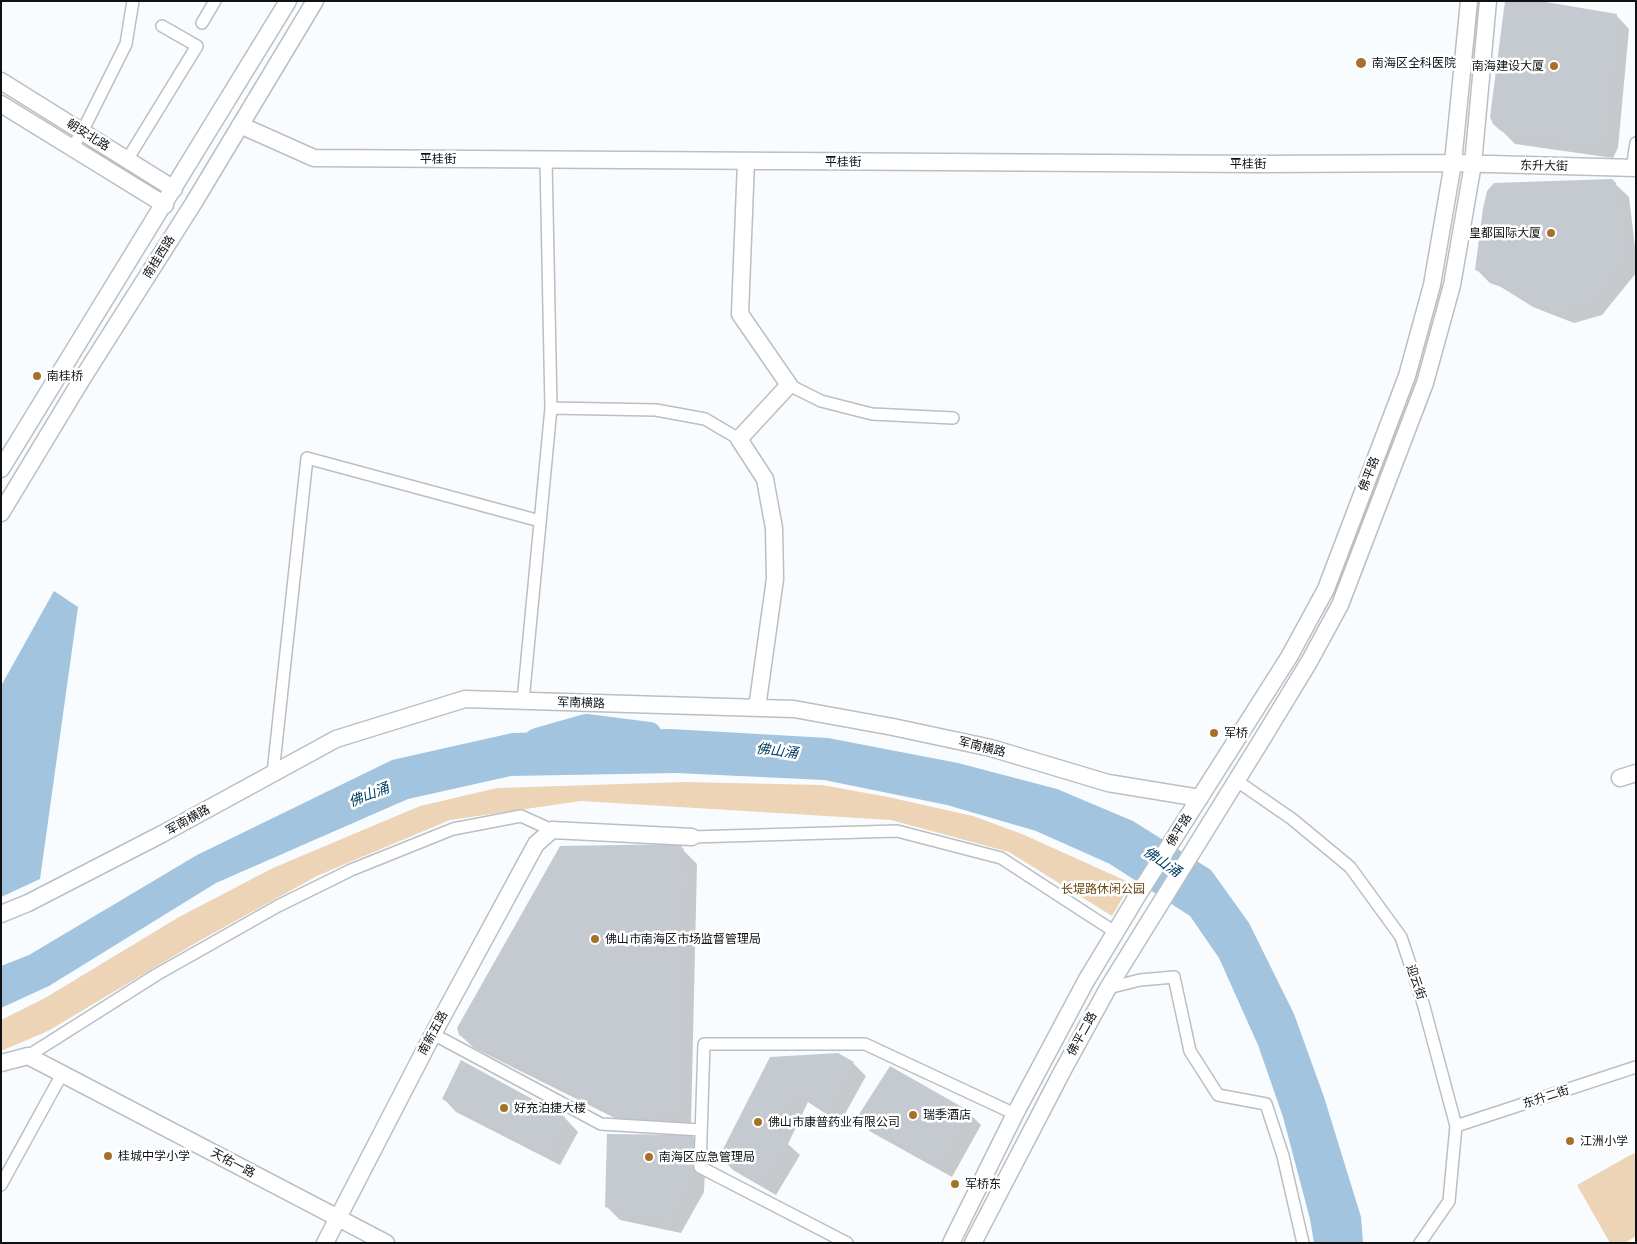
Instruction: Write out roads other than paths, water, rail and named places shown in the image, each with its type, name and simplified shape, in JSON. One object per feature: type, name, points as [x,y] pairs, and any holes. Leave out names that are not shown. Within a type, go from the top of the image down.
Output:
[{"type":"street","points":[[72,148],[82,132],[126,44],[133,1]]},
{"type":"street","points":[[202,23],[215,1]]},
{"type":"street","name":"南桂西路","points":[[1,469],[288,1]]},
{"type":"street","name":"南桂西路","points":[[1,513],[82,379],[193,204],[316,1]]},
{"type":"street","name":"佛平路","points":[[1136,898],[1288,657],[1326,589],[1407,376],[1432,285],[1453,164],[1469,1]]},
{"type":"street","name":"佛平路","points":[[1204,833],[1309,662],[1340,605],[1425,383],[1452,285],[1473,164],[1488,1]]},
{"type":"street","points":[[127,160],[197,46],[162,26]]},
{"type":"street","name":"朝安北路","points":[[1,81],[174,188]]},
{"type":"street","name":"朝安北路","points":[[1,104],[164,205]]},
{"type":"street","name":"平桂街","points":[[240,125],[314,158],[1453,164]]},
{"type":"street","points":[[1634,168],[1636,143]]},
{"type":"street","points":[[523,701],[551,408],[546,160]]},
{"type":"street","points":[[746,161],[740,314],[789,385],[821,401],[872,414],[953,418]]},
{"type":"street","name":"东升大街","points":[[1453,164],[1634,168]]},
{"type":"street","points":[[739,439],[789,385]]},
{"type":"street","points":[[551,408],[656,410],[705,419],[739,439],[765,480],[774,528],[774,579],[757,708]]},
{"type":"street","points":[[273,773],[307,458],[540,521]]},
{"type":"street","name":"军南横路","points":[[1,914],[28,903],[162,834],[336,739],[465,699],[794,709],[990,748],[1108,783],[1200,798]]},
{"type":"street","points":[[1620,778],[1636,773]]},
{"type":"street","name":"迎云街","points":[[1237,781],[1292,819],[1350,867],[1401,937],[1423,1003],[1456,1126],[1449,1201],[1420,1243]]},
{"type":"street","points":[[1,1063],[28,1056],[156,975],[278,906],[351,870],[453,829],[521,816],[552,830],[692,837],[898,831],[1002,858],[1115,932]]},
{"type":"street","name":"南新五路","points":[[325,1243],[432,1034],[536,844],[552,830]]},
{"type":"street","name":"佛平二路","points":[[973,1243],[1058,1078],[1108,988],[1204,833]]},
{"type":"street","name":"佛平二路","points":[[951,1243],[1015,1114],[1086,981],[1136,898]]},
{"type":"street","points":[[1108,988],[1140,980],[1174,977],[1190,1051],[1218,1095],[1266,1104],[1283,1156],[1303,1243]]},
{"type":"street","points":[[432,1034],[601,1124],[701,1130]]},
{"type":"street","points":[[847,1243],[700,1167],[704,1044],[865,1044],[1015,1114]]},
{"type":"street","name":"天佑一路","points":[[28,1056],[386,1243]]},
{"type":"street","name":"东升二街","points":[[1456,1126],[1636,1067]]},
{"type":"street","points":[[1,1185],[62,1074]]},
{"type":"water","points":[[54,591],[78,607],[40,879],[1,897],[1,686]]},
{"type":"water","points":[[671,729],[828,738],[958,763],[1057,789],[1133,821],[1211,870],[1249,923],[1294,1014],[1324,1097],[1361,1217],[1363,1243],[1314,1243],[1310,1219],[1283,1117],[1258,1045],[1219,958],[1190,916],[1110,864],[1036,831],[947,805],[824,780],[676,773],[511,776],[408,799],[216,883],[49,986],[1,1008],[1,966],[29,955],[197,855],[392,760],[512,733]]},
{"type":"waterway","name":"佛山涌","points":[[537,741],[586,727],[649,735]]},
{"type":"place","name":"南海区全科医院","points":[[1361,63]]},
{"type":"place","name":"南海建设大厦","points":[[1554,66]]},
{"type":"place","name":"皇都国际大厦","points":[[1551,233]]},
{"type":"place","name":"南桂桥","points":[[37,376]]},
{"type":"place","name":"军桥","points":[[1214,733]]},
{"type":"place","name":"佛山市南海区市场监督管理局","points":[[595,939]]},
{"type":"place","name":"好充泊捷大楼","points":[[504,1108]]},
{"type":"place","name":"瑞季酒店","points":[[913,1115]]},
{"type":"place","name":"佛山市康普药业有限公司","points":[[758,1122]]},
{"type":"place","name":"江洲小学","points":[[1570,1141]]},
{"type":"place","name":"桂城中学小学","points":[[108,1156]]},
{"type":"place","name":"南海区应急管理局","points":[[649,1157]]},
{"type":"place","name":"军桥东","points":[[955,1184]]},
{"type":"park label","name":"长堤路休闲公园","points":[[1103,889]]}]
